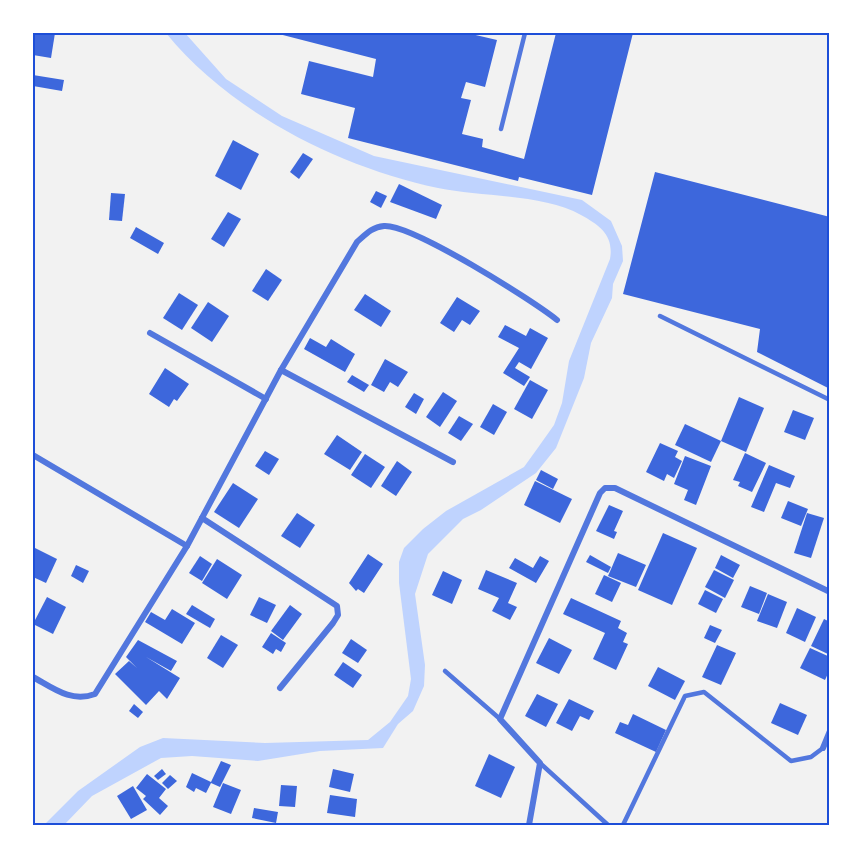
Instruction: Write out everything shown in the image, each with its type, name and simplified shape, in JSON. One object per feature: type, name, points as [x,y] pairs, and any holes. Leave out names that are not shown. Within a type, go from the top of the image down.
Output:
[{"type":"street","points":[[33,677],[73,697],[85,698],[95,694],[187,546],[281,370],[357,242],[370,230],[386,226],[410,233],[523,294],[557,320]]},
{"type":"street","points":[[150,333],[266,399]]},
{"type":"street","points":[[281,370],[453,462]]},
{"type":"street","points":[[33,455],[187,546]]},
{"type":"street","points":[[529,825],[540,763],[500,719],[600,493],[606,488],[615,488],[830,592]]},
{"type":"street","points":[[202,518],[337,606],[338,615],[333,623],[280,688]]},
{"type":"street","points":[[823,748],[830,731]]},
{"type":"lane","points":[[501,129],[525,33]]},
{"type":"lane","points":[[660,316],[830,400]]},
{"type":"lane","points":[[445,671],[500,719]]},
{"type":"lane","points":[[623,825],[685,696],[695,692],[704,692],[790,761],[812,757],[823,748]]},
{"type":"lane","points":[[540,763],[608,825]]},
{"type":"water","points":[[166,33],[185,33],[226,79],[282,116],[374,156],[582,200],[611,221],[622,246],[623,261],[613,284],[612,298],[591,343],[584,378],[556,448],[536,473],[481,510],[463,519],[428,554],[415,594],[425,665],[424,686],[413,711],[398,724],[383,748],[320,751],[258,761],[192,756],[161,758],[92,796],[64,825],[44,825],[78,791],[140,747],[163,738],[265,743],[368,740],[390,722],[408,696],[411,679],[399,583],[399,562],[404,548],[446,511],[524,467],[537,449],[554,425],[562,403],[569,361],[610,259],[610,244],[605,232],[588,219],[566,208],[530,200],[438,188],[401,179],[325,151],[254,111],[222,88]]},
{"type":"building","points":[[33,33],[55,33],[51,58],[33,55]]},
{"type":"building","points":[[275,33],[467,33],[497,40],[485,87],[466,82],[461,98],[471,100],[462,134],[483,139],[482,147],[524,159],[556,33],[633,33],[592,195],[519,177],[518,181],[348,138],[355,108],[301,94],[309,61],[373,77],[376,59]]},
{"type":"building","points":[[33,75],[64,80],[62,91],[33,86]]},
{"type":"building","points":[[233,140],[259,154],[241,190],[215,176]]},
{"type":"building","points":[[303,153],[313,159],[299,179],[290,172]]},
{"type":"building","points":[[655,172],[830,217],[830,389],[757,352],[760,329],[623,294]]},
{"type":"building","points":[[399,184],[442,205],[436,219],[390,202]]},
{"type":"building","points":[[376,191],[387,196],[381,208],[370,202]]},
{"type":"building","points":[[111,193],[125,194],[122,221],[109,220]]},
{"type":"building","points":[[228,212],[241,219],[224,247],[211,239]]},
{"type":"building","points":[[136,227],[164,243],[158,254],[130,238]]},
{"type":"building","points":[[266,269],[282,280],[268,301],[252,291]]},
{"type":"building","points":[[179,293],[198,305],[182,330],[163,318]]},
{"type":"building","points":[[365,294],[391,311],[381,327],[354,310]]},
{"type":"building","points":[[457,297],[480,311],[470,325],[462,320],[454,332],[440,323]]},
{"type":"building","points":[[208,302],[229,316],[212,342],[191,328]]},
{"type":"building","points":[[505,325],[526,336],[530,328],[548,338],[531,369],[519,362],[515,368],[530,377],[524,386],[503,373],[519,348],[498,337]]},
{"type":"building","points":[[310,338],[326,347],[331,339],[355,354],[345,372],[304,349]]},
{"type":"building","points":[[385,359],[408,372],[398,387],[390,382],[384,392],[371,385]]},
{"type":"building","points":[[165,368],[189,384],[177,401],[174,399],[169,407],[149,394]]},
{"type":"building","points":[[352,375],[369,385],[364,392],[347,382]]},
{"type":"building","points":[[530,380],[548,390],[532,419],[514,409]]},
{"type":"building","points":[[443,392],[457,401],[440,427],[426,417]]},
{"type":"building","points":[[414,393],[424,399],[416,414],[405,407]]},
{"type":"building","points":[[739,397],[764,408],[746,452],[721,441]]},
{"type":"building","points":[[493,404],[507,412],[494,435],[480,427]]},
{"type":"building","points":[[793,410],[814,418],[805,440],[784,432]]},
{"type":"building","points":[[459,416],[473,424],[461,441],[448,433]]},
{"type":"building","points":[[685,424],[721,441],[711,462],[675,445]]},
{"type":"building","points":[[337,435],[362,452],[350,470],[324,454]]},
{"type":"building","points":[[660,443],[678,451],[675,457],[682,461],[674,478],[667,474],[664,481],[646,472]]},
{"type":"building","points":[[265,451],[279,459],[269,475],[255,466]]},
{"type":"building","points":[[745,453],[766,463],[752,492],[738,486],[740,482],[733,480]]},
{"type":"building","points":[[365,454],[385,467],[371,488],[351,475]]},
{"type":"building","points":[[685,456],[711,466],[696,505],[684,500],[688,490],[674,484]]},
{"type":"building","points":[[397,461],[412,472],[396,496],[381,486]]},
{"type":"building","points":[[769,465],[795,476],[790,488],[776,483],[764,512],[751,507]]},
{"type":"building","points":[[541,470],[558,479],[553,489],[536,480]]},
{"type":"building","points":[[535,481],[572,499],[560,523],[524,505]]},
{"type":"building","points":[[233,483],[258,499],[239,528],[214,512]]},
{"type":"building","points":[[788,501],[808,509],[801,526],[781,518]]},
{"type":"building","points":[[609,505],[623,511],[614,531],[617,532],[614,539],[596,531]]},
{"type":"building","points":[[297,513],[315,525],[300,548],[281,536]]},
{"type":"building","points":[[807,513],[824,518],[811,558],[794,553]]},
{"type":"building","points":[[663,533],[697,548],[672,605],[638,590]]},
{"type":"building","points":[[33,547],[57,559],[46,583],[33,577]]},
{"type":"building","points":[[618,553],[646,565],[636,587],[608,576]]},
{"type":"building","points":[[368,554],[383,564],[364,593],[358,589],[356,591],[349,583]]},
{"type":"building","points":[[590,555],[611,567],[608,573],[586,562]]},
{"type":"building","points":[[721,555],[740,565],[733,578],[715,568]]},
{"type":"building","points":[[200,556],[212,564],[202,581],[189,573]]},
{"type":"building","points":[[540,556],[549,561],[536,583],[509,568],[515,558],[533,568]]},
{"type":"building","points":[[217,559],[242,575],[227,599],[202,583]]},
{"type":"building","points":[[76,565],[89,571],[83,583],[71,576]]},
{"type":"building","points":[[486,570],[517,583],[508,603],[517,607],[510,620],[492,611],[499,598],[478,589]]},
{"type":"building","points":[[714,570],[734,580],[725,598],[705,587]]},
{"type":"building","points":[[443,571],[462,580],[452,604],[432,595]]},
{"type":"building","points":[[604,575],[621,583],[612,602],[595,594]]},
{"type":"building","points":[[750,586],[767,593],[759,614],[741,607]]},
{"type":"building","points":[[705,590],[723,599],[716,613],[698,604]]},
{"type":"building","points":[[768,594],[787,602],[777,628],[757,621]]},
{"type":"building","points":[[47,597],[66,607],[53,634],[33,624]]},
{"type":"building","points":[[259,597],[276,605],[267,623],[250,615]]},
{"type":"building","points":[[571,598],[621,621],[618,628],[627,633],[623,642],[628,644],[616,670],[593,659],[605,633],[563,614]]},
{"type":"building","points":[[192,605],[215,619],[210,628],[186,614]]},
{"type":"building","points":[[290,605],[302,614],[283,640],[271,631]]},
{"type":"building","points":[[797,608],[816,617],[805,642],[786,633]]},
{"type":"building","points":[[172,609],[195,623],[182,644],[145,622],[151,612],[165,620]]},
{"type":"building","points":[[824,619],[830,622],[830,655],[811,646]]},
{"type":"building","points":[[710,625],[722,630],[715,643],[704,638]]},
{"type":"building","points":[[271,633],[286,643],[281,652],[276,649],[273,654],[262,647]]},
{"type":"building","points":[[221,635],[238,645],[223,668],[207,658]]},
{"type":"building","points":[[549,638],[572,650],[559,674],[536,663]]},
{"type":"building","points":[[351,639],[367,650],[358,663],[342,653]]},
{"type":"building","points":[[138,640],[177,661],[171,671],[146,657],[180,678],[167,699],[159,691],[146,705],[115,674],[129,661],[137,668],[126,657]]},
{"type":"building","points":[[717,645],[736,653],[721,685],[702,677]]},
{"type":"building","points":[[810,648],[830,657],[830,669],[825,680],[800,668]]},
{"type":"building","points":[[343,662],[362,675],[353,688],[334,675]]},
{"type":"building","points":[[658,667],[685,681],[675,700],[648,686]]},
{"type":"building","points":[[537,694],[558,704],[546,727],[525,716]]},
{"type":"building","points":[[569,699],[594,711],[589,720],[580,716],[572,731],[556,723]]},
{"type":"building","points":[[780,703],[807,715],[798,735],[771,723]]},
{"type":"building","points":[[134,704],[143,712],[138,718],[129,711]]},
{"type":"building","points":[[633,714],[666,730],[656,752],[615,733],[620,722],[628,725]]},
{"type":"building","points":[[489,754],[515,767],[501,798],[475,786]]},
{"type":"building","points":[[221,761],[231,765],[220,787],[211,783],[206,793],[196,788],[194,792],[186,787],[192,773],[211,782]]},
{"type":"building","points":[[162,769],[166,774],[158,780],[154,776]]},
{"type":"building","points":[[333,769],[354,774],[350,792],[329,787]]},
{"type":"building","points":[[147,774],[166,789],[159,798],[168,806],[160,815],[143,799],[146,796],[136,788]]},
{"type":"building","points":[[170,775],[177,781],[168,789],[162,783]]},
{"type":"building","points":[[223,783],[241,790],[231,814],[213,807]]},
{"type":"building","points":[[281,785],[297,786],[295,807],[279,806]]},
{"type":"building","points":[[133,786],[147,810],[131,819],[117,796]]},
{"type":"building","points":[[330,795],[357,799],[355,817],[327,813]]},
{"type":"building","points":[[254,808],[278,812],[276,823],[252,818]]}]
